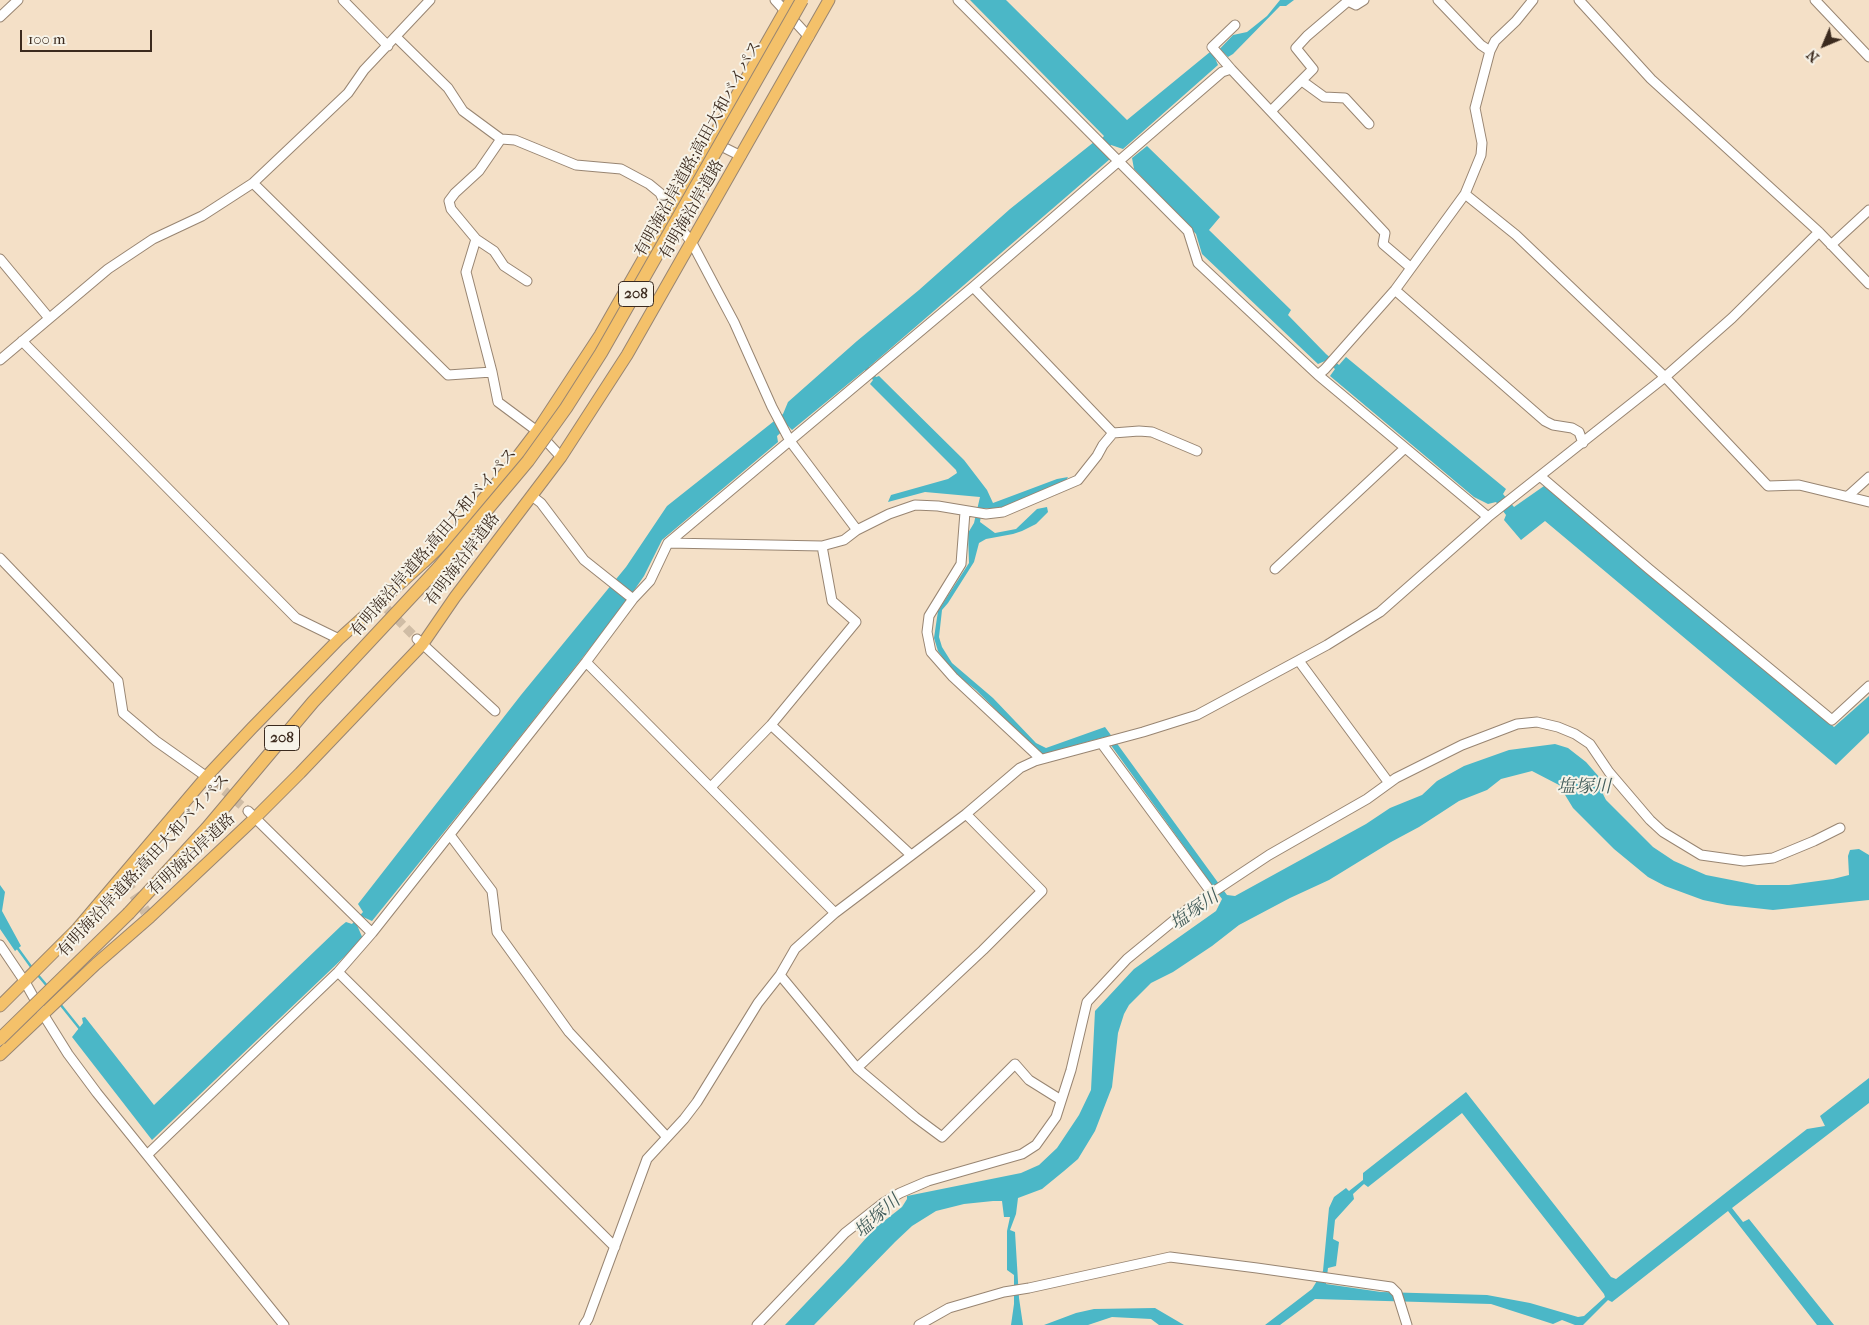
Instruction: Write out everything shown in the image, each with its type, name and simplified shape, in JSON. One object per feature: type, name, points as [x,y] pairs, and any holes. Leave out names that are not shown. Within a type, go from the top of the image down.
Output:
[{"type":"highway","name":"有明海沿岸道路;高田大和バイパス","points":[[3,1047],[206,828],[313,702],[439,567],[528,461],[566,408],[601,353],[802,0]]},
{"type":"main road","name":"有明海沿岸道路","points":[[3,1047],[43,1014],[252,815],[300,774],[419,642],[455,597],[561,457],[628,355],[829,0]]},
{"type":"main road","name":"有明海沿岸道路","points":[[0,1006],[77,929],[338,639],[383,605],[458,529],[489,493],[537,431],[600,335],[788,5]]},
{"type":"street","points":[[0,17],[18,0]]},
{"type":"street","points":[[343,0],[388,46]]},
{"type":"street","points":[[0,360],[108,268],[153,239],[202,216],[253,182],[348,93],[364,70],[430,0]]},
{"type":"street","points":[[774,0],[788,5],[809,37]]},
{"type":"street","points":[[958,0],[1188,231],[1198,263],[1405,448],[1491,514]]},
{"type":"street","points":[[1270,111],[1313,69],[1296,48],[1307,36],[1348,1],[1356,5],[1364,0]]},
{"type":"street","points":[[1438,0],[1486,48]]},
{"type":"street","points":[[1322,372],[1395,290],[1465,194],[1481,155],[1482,143],[1474,108],[1486,48],[1516,21],[1533,0]]},
{"type":"street","points":[[1579,0],[1651,78],[1819,232],[1869,284]]},
{"type":"street","points":[[1815,0],[1869,57]]},
{"type":"street","points":[[1235,25],[1212,47],[1385,233],[1383,244],[1410,267]]},
{"type":"street","points":[[396,37],[448,88],[463,111],[501,139],[516,140],[576,165],[621,169],[649,184],[660,193],[670,214],[692,243],[734,322],[772,407],[790,441],[857,530]]},
{"type":"street","points":[[147,1155],[338,972],[372,933],[650,581],[668,543],[973,287],[1222,72],[1231,69]]},
{"type":"street","points":[[1302,81],[1324,97],[1345,98],[1368,124]]},
{"type":"street","points":[[501,139],[479,171],[449,200],[451,209],[476,239],[494,252],[504,266],[527,282]]},
{"type":"street","points":[[710,141],[741,156]]},
{"type":"street","points":[[253,182],[448,375],[492,372]]},
{"type":"street","points":[[1465,194],[1516,235],[1665,378],[1768,486],[1799,485],[1869,502]]},
{"type":"street","points":[[1831,244],[1869,210]]},
{"type":"street","points":[[584,1325],[588,1319],[647,1159],[697,1102],[758,1003],[780,975],[795,950],[835,913],[966,814],[1020,768],[1041,759],[1102,744],[1197,715],[1299,661],[1380,612],[1491,514],[1665,378],[1732,318],[1819,232]]},
{"type":"street","points":[[476,239],[466,272],[498,402],[537,431],[561,457]]},
{"type":"street","points":[[0,259],[49,318]]},
{"type":"street","points":[[973,287],[1113,433]]},
{"type":"street","points":[[1395,290],[1545,421],[1553,425],[1572,428],[1579,432],[1584,443]]},
{"type":"street","points":[[22,341],[296,618],[338,639]]},
{"type":"street","points":[[668,543],[822,546],[844,540],[857,530],[889,514],[915,505],[938,506],[986,514],[1003,512],[1078,480],[1113,433],[1152,432],[1197,451]]},
{"type":"street","points":[[1275,569],[1405,448]]},
{"type":"street","points":[[1540,476],[1832,720],[1869,686]]},
{"type":"street","points":[[1848,496],[1869,477]]},
{"type":"street","points":[[532,496],[541,503],[584,560],[634,599]]},
{"type":"street","points":[[965,512],[961,564],[929,616],[927,632],[931,652],[953,677],[1041,759]]},
{"type":"street","points":[[711,787],[771,725],[856,622],[832,601],[822,546]]},
{"type":"street","points":[[0,558],[118,681],[123,712],[156,741],[210,779]]},
{"type":"street","points":[[419,642],[495,711]]},
{"type":"street","points":[[1299,661],[1390,783]]},
{"type":"street","points":[[586,662],[835,913]]},
{"type":"street","points":[[758,1325],[846,1233],[868,1214],[900,1193],[928,1181],[1022,1154],[1036,1144],[1056,1116],[1071,1070],[1087,1002],[1127,959],[1189,908],[1269,854],[1368,799],[1390,783],[1462,745],[1516,724],[1537,722],[1558,727],[1574,734],[1590,744],[1609,772],[1650,820],[1663,832],[1701,854],[1744,861],[1773,858],[1814,842],[1840,828]]},
{"type":"street","points":[[771,725],[911,855]]},
{"type":"street","points":[[1102,744],[1211,892]]},
{"type":"street","points":[[857,1068],[983,950],[1042,891],[966,814]]},
{"type":"street","points":[[252,815],[372,933]]},
{"type":"street","points":[[450,835],[492,891],[497,932],[552,1009],[578,1044],[667,1137]]},
{"type":"street","points":[[0,946],[25,982],[43,1014],[97,1093],[284,1325]]},
{"type":"street","points":[[338,972],[614,1247]]},
{"type":"street","points":[[780,975],[857,1068],[914,1117],[942,1137],[1015,1064],[1029,1080],[1061,1100]]},
{"type":"street","points":[[919,1325],[949,1308],[1004,1292],[1170,1257],[1391,1287],[1397,1293],[1407,1325]]},
{"type":"water","name":"塩塚川","points":[[970,0],[1006,0],[1127,120],[1210,52],[1214,55],[1233,35],[1247,32],[1267,16],[1280,0],[1294,0],[1286,6],[1280,6],[1233,54],[1228,57],[1222,51],[1215,58],[1218,65],[1123,149],[1111,145],[1106,150],[1110,159],[869,367],[876,377],[879,376],[964,460],[987,490],[993,503],[1057,479],[1068,477],[1065,482],[1008,506],[996,509],[982,508],[980,522],[995,533],[1016,529],[1037,509],[1047,507],[1048,512],[1036,524],[1022,531],[986,539],[979,543],[974,562],[942,610],[939,637],[942,647],[952,663],[993,698],[1036,743],[1046,748],[1105,727],[1227,895],[1235,896],[1366,824],[1390,808],[1422,795],[1437,781],[1464,766],[1509,750],[1555,744],[1568,748],[1586,762],[1605,786],[1603,794],[1606,800],[1653,847],[1674,861],[1706,875],[1757,885],[1789,885],[1849,875],[1848,856],[1850,850],[1859,849],[1869,855],[1869,900],[1773,910],[1727,905],[1703,900],[1665,886],[1648,877],[1614,849],[1573,808],[1559,785],[1532,771],[1501,779],[1487,790],[1459,801],[1329,880],[1239,925],[1173,972],[1151,983],[1129,1005],[1118,1033],[1112,1087],[1095,1131],[1078,1159],[1042,1189],[1018,1198],[1016,1214],[1010,1230],[1015,1232],[1019,1298],[1023,1325],[1011,1325],[1014,1304],[1014,1275],[1007,1270],[1007,1231],[1010,1217],[1004,1217],[1002,1201],[993,1201],[964,1204],[936,1211],[912,1226],[814,1325],[785,1325],[874,1229],[902,1207],[907,1196],[1021,1173],[1039,1165],[1057,1148],[1079,1115],[1091,1090],[1095,1011],[1134,969],[1216,911],[1222,899],[1105,737],[1043,754],[1033,747],[976,690],[952,671],[938,651],[934,638],[938,611],[969,563],[968,533],[974,523],[980,497],[925,492],[888,502],[891,495],[948,479],[957,473],[870,384],[873,380],[865,370],[792,430],[788,426],[777,436],[778,442],[662,540],[644,576],[624,605],[482,785],[372,921],[363,917],[357,925],[363,939],[152,1140],[72,1037],[83,1023],[82,1018],[85,1017],[154,1105],[341,926],[346,922],[352,924],[363,912],[358,904],[521,695],[626,567],[667,506],[783,414],[788,402],[1010,209],[1094,142],[1097,144],[1104,136]]},
{"type":"water","points":[[1147,146],[1220,217],[1209,230],[1291,310],[1288,315],[1339,365],[1346,357],[1506,489],[1503,494],[1514,507],[1544,486],[1834,727],[1869,696],[1869,733],[1836,765],[1545,521],[1521,540],[1504,520],[1506,515],[1496,502],[1488,504],[1474,497],[1330,376],[1335,369],[1325,361],[1318,364],[1202,254],[1196,234],[1134,169],[1132,158]]},
{"type":"water","points":[[0,885],[5,892],[2,911],[21,946],[15,951],[0,929]]},
{"type":"water","points":[[1869,1078],[1869,1103],[1732,1208],[1743,1222],[1749,1219],[1834,1325],[1817,1325],[1728,1211],[1612,1302],[1608,1300],[1583,1325],[1575,1325],[1562,1320],[1553,1324],[1491,1304],[1315,1299],[1280,1325],[1265,1325],[1312,1289],[1323,1271],[1329,1208],[1334,1197],[1346,1188],[1349,1191],[1363,1180],[1363,1173],[1466,1092],[1611,1277],[1616,1279],[1807,1129],[1825,1126],[1820,1116]],"holes":[[[1462,1113],[1605,1297],[1584,1316],[1578,1317],[1530,1303],[1487,1295],[1381,1292],[1326,1284],[1328,1268],[1336,1266],[1339,1242],[1333,1239],[1335,1220],[1354,1199],[1353,1194],[1364,1184],[1368,1187]]]},
{"type":"water","points":[[1155,1308],[1184,1325],[1159,1325],[1151,1319],[1112,1317],[1088,1325],[1044,1325],[1076,1313],[1094,1309]]},
{"type":"waterway","points":[[16,946],[32,968]]},
{"type":"waterway","points":[[37,974],[48,987]]},
{"type":"waterway","points":[[60,1004],[80,1029]]},
{"type":"tunnel","points":[[387,609],[417,639]]},
{"type":"tunnel","points":[[214,782],[248,811]]},
{"type":"tunnel","points":[[125,881],[146,912]]}]
